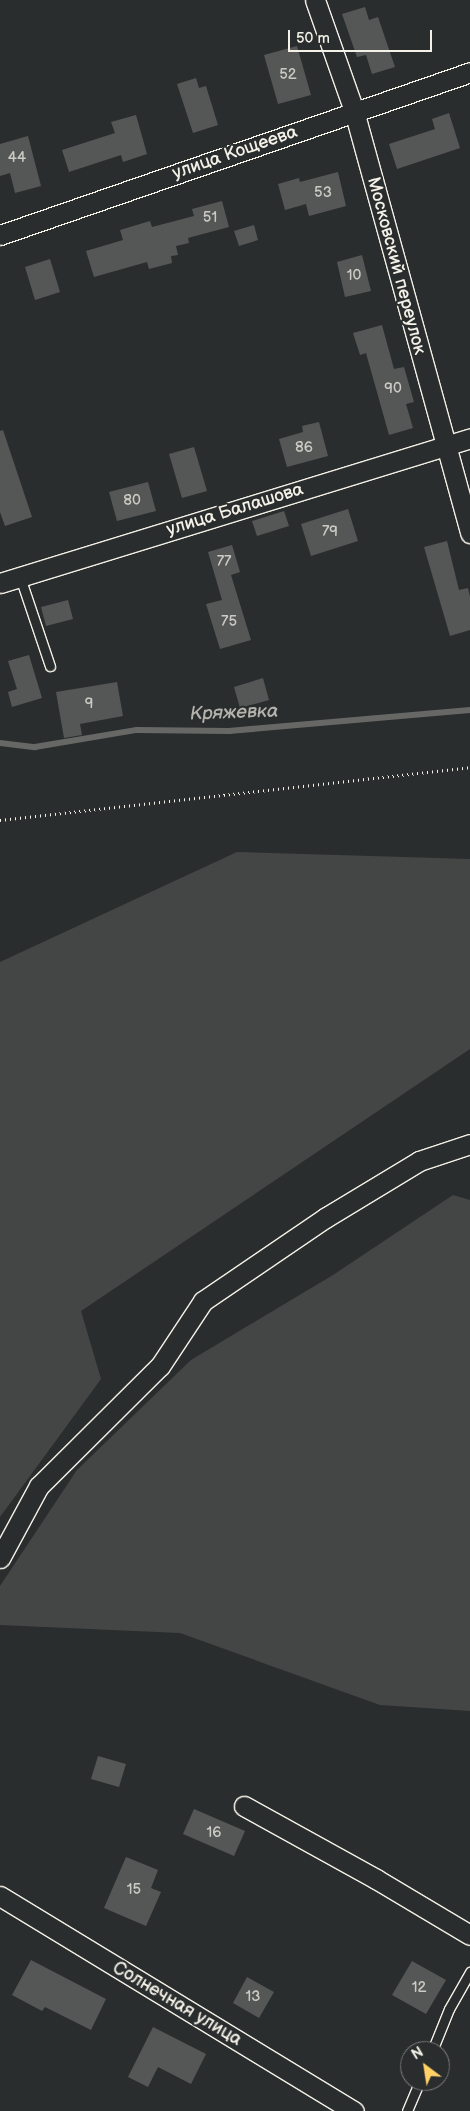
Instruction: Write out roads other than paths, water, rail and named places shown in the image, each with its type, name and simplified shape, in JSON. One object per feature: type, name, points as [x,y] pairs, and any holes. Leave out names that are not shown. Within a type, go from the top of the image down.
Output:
[{"type":"street","name":"Московский переулок","points":[[315,0],[354,111],[470,533]]},
{"type":"street","name":"улица Кощеева","points":[[0,236],[470,72]]},
{"type":"street","name":"улица Балашова","points":[[0,582],[470,438]]},
{"type":"street","points":[[0,1558],[39,1486],[160,1366],[203,1301],[325,1218],[419,1161],[470,1144]]},
{"type":"street","points":[[244,1806],[376,1879],[470,1935]]},
{"type":"street","name":"Солнечная улица","points":[[0,1896],[354,2111]]},
{"type":"lane","points":[[20,577],[50,666]]},
{"type":"lane","points":[[436,2041],[450,2009],[470,1972]]},
{"type":"lane","points":[[408,2111],[416,2091]]},
{"type":"waterway","name":"Кряжевка","points":[[0,743],[35,747],[137,730],[229,731],[470,710]]}]
